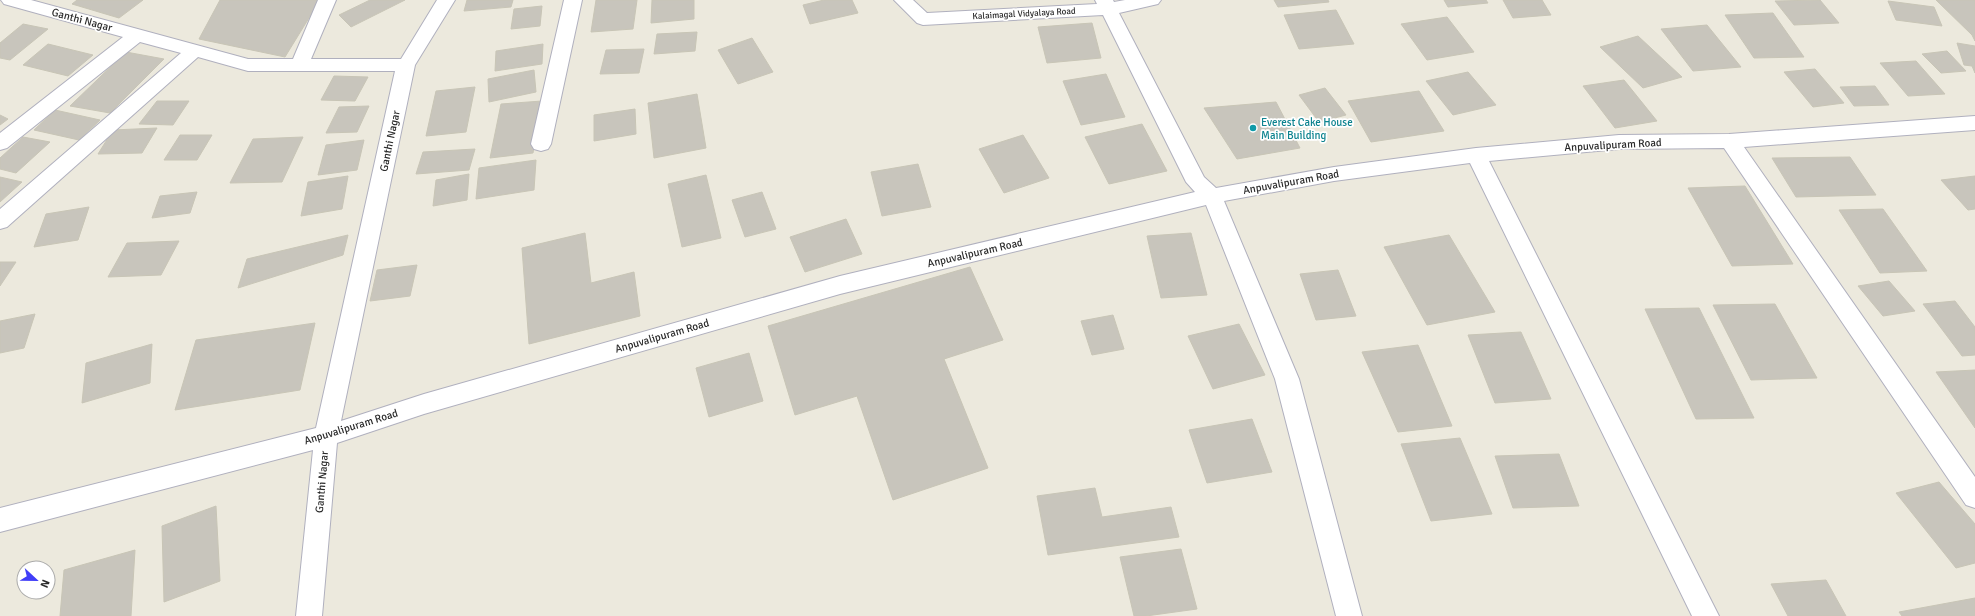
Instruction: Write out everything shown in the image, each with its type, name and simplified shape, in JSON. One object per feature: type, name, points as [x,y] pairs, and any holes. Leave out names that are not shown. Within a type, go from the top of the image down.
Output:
[{"type":"street","name":"Ganthi Nagar","points":[[10,0],[248,65],[406,65],[326,436],[309,616]]},
{"type":"street","points":[[299,66],[327,0]]},
{"type":"street","points":[[406,65],[446,0]]},
{"type":"street","points":[[541,144],[573,0]]},
{"type":"street","name":"Kalaimagal Vidyalaya Road","points":[[903,0],[923,19],[1107,5],[1152,0]]},
{"type":"street","points":[[1107,5],[1196,182],[1212,196],[1288,379],[1349,616]]},
{"type":"street","points":[[0,143],[137,35]]},
{"type":"street","points":[[0,221],[195,50]]},
{"type":"street","name":"Anpuvalipuram Road","points":[[0,520],[326,436],[424,404],[840,285],[1212,196],[1334,174],[1476,155],[1619,142],[1729,140],[1975,123]]},
{"type":"street","points":[[1729,140],[1975,497]]},
{"type":"street","points":[[1476,155],[1706,616]]},
{"type":"building","points":[[77,0],[143,0],[119,18],[72,4]]},
{"type":"building","points":[[220,0],[320,0],[285,57],[199,39]]},
{"type":"building","points":[[370,0],[405,0],[351,27],[339,15]]},
{"type":"building","points":[[467,0],[513,0],[511,7],[464,11]]},
{"type":"building","points":[[596,0],[637,0],[633,29],[591,32]]},
{"type":"building","points":[[652,0],[694,0],[694,19],[651,23]]},
{"type":"building","points":[[824,0],[852,0],[858,13],[810,24],[803,5]]},
{"type":"building","points":[[1274,0],[1328,0],[1329,2],[1278,7]]},
{"type":"building","points":[[1444,0],[1486,0],[1488,3],[1448,7]]},
{"type":"building","points":[[1503,0],[1542,0],[1551,15],[1513,18]]},
{"type":"building","points":[[1820,0],[1839,23],[1794,25],[1775,1]]},
{"type":"building","points":[[1936,0],[1975,0],[1975,41],[1972,35]]},
{"type":"building","points":[[1888,1],[1934,7],[1942,26],[1896,20]]},
{"type":"building","points":[[542,6],[540,26],[511,29],[514,9]]},
{"type":"building","points":[[1336,10],[1354,44],[1299,49],[1284,15]]},
{"type":"building","points":[[1773,13],[1804,57],[1754,58],[1725,15]]},
{"type":"building","points":[[1447,17],[1474,52],[1427,60],[1401,24]]},
{"type":"building","points":[[1092,23],[1101,58],[1047,63],[1038,27]]},
{"type":"building","points":[[23,24],[48,29],[10,60],[0,58],[0,43]]},
{"type":"building","points":[[1707,25],[1741,67],[1693,71],[1661,29]]},
{"type":"building","points":[[697,32],[695,51],[654,54],[657,34]]},
{"type":"building","points":[[1638,36],[1682,77],[1643,88],[1600,47]]},
{"type":"building","points":[[752,38],[773,72],[738,84],[718,50]]},
{"type":"building","points":[[1957,43],[1975,46],[1975,73],[1972,66],[1964,65]]},
{"type":"building","points":[[48,44],[93,55],[68,76],[23,65]]},
{"type":"building","points":[[543,44],[542,64],[495,71],[496,51]]},
{"type":"building","points":[[644,49],[639,73],[600,74],[606,50]]},
{"type":"building","points":[[1947,51],[1966,71],[1941,73],[1922,54]]},
{"type":"building","points":[[126,52],[164,59],[110,113],[70,106]]},
{"type":"building","points":[[1916,61],[1945,94],[1908,96],[1880,63]]},
{"type":"building","points":[[1815,69],[1844,103],[1813,107],[1784,72]]},
{"type":"building","points":[[534,70],[536,92],[489,102],[488,79]]},
{"type":"building","points":[[1468,72],[1496,105],[1453,115],[1426,81]]},
{"type":"building","points":[[1106,74],[1125,117],[1081,125],[1063,81]]},
{"type":"building","points":[[334,76],[368,77],[355,101],[321,100]]},
{"type":"building","points":[[1624,80],[1657,121],[1615,128],[1583,86]]},
{"type":"building","points":[[1875,86],[1889,105],[1854,106],[1840,87]]},
{"type":"building","points":[[475,87],[466,132],[426,136],[436,91]]},
{"type":"building","points":[[1325,88],[1346,115],[1319,122],[1299,95]]},
{"type":"building","points":[[1419,91],[1444,131],[1371,142],[1348,101]]},
{"type":"building","points":[[697,94],[706,148],[654,158],[648,103]]},
{"type":"building","points":[[157,101],[189,101],[173,125],[139,124]]},
{"type":"building","points":[[542,101],[533,153],[490,158],[501,104]]},
{"type":"building","name":"Everest Cake House Main Building","points":[[1276,102],[1300,148],[1237,159],[1204,108]]},
{"type":"building","points":[[369,106],[357,132],[326,133],[339,107]]},
{"type":"building","points":[[635,109],[636,134],[594,141],[594,115]]},
{"type":"building","points":[[55,110],[100,120],[79,140],[34,130]]},
{"type":"building","points":[[0,115],[8,119],[0,125]]},
{"type":"building","points":[[1142,124],[1167,171],[1109,184],[1085,137]]},
{"type":"building","points":[[157,128],[142,153],[98,154],[113,130]]},
{"type":"building","points":[[180,135],[212,135],[197,160],[164,160]]},
{"type":"building","points":[[1023,135],[1049,178],[1004,193],[979,149]]},
{"type":"building","points":[[23,137],[50,142],[16,173],[0,169],[0,158]]},
{"type":"building","points":[[303,137],[282,182],[230,183],[253,139]]},
{"type":"building","points":[[364,140],[357,170],[318,175],[326,145]]},
{"type":"building","points":[[475,149],[469,170],[416,174],[423,152]]},
{"type":"building","points":[[1850,157],[1876,195],[1796,197],[1772,158]]},
{"type":"building","points":[[536,160],[534,190],[476,199],[479,168]]},
{"type":"building","points":[[918,164],[931,207],[882,216],[871,172]]},
{"type":"building","points":[[469,174],[467,200],[433,206],[436,180]]},
{"type":"building","points":[[706,175],[721,238],[682,247],[668,184]]},
{"type":"building","points":[[348,176],[342,209],[301,216],[308,182]]},
{"type":"building","points":[[1975,176],[1975,209],[1968,210],[1941,180]]},
{"type":"building","points":[[0,177],[22,182],[0,202]]},
{"type":"building","points":[[1745,186],[1793,264],[1732,266],[1688,188]]},
{"type":"building","points":[[197,192],[190,213],[152,218],[160,196]]},
{"type":"building","points":[[762,192],[776,229],[745,237],[732,200]]},
{"type":"building","points":[[89,207],[78,240],[34,247],[46,214]]},
{"type":"building","points":[[1883,209],[1927,271],[1880,273],[1839,210]]},
{"type":"building","points":[[846,219],[862,254],[805,272],[790,237]]},
{"type":"building","points":[[585,233],[591,283],[634,272],[640,316],[529,344],[522,248]]},
{"type":"building","points":[[1191,233],[1207,295],[1161,298],[1147,236]]},
{"type":"building","points":[[348,235],[343,255],[238,288],[247,259]]},
{"type":"building","points":[[1449,235],[1495,312],[1427,325],[1384,247]]},
{"type":"building","points":[[179,241],[161,275],[108,277],[127,243]]},
{"type":"building","points":[[0,262],[16,262],[0,286]]},
{"type":"building","points":[[417,265],[410,296],[370,301],[377,270]]},
{"type":"building","points":[[970,267],[1003,340],[944,359],[988,468],[893,500],[857,396],[795,415],[768,326]]},
{"type":"building","points":[[1338,270],[1356,316],[1316,320],[1300,274]]},
{"type":"building","points":[[1889,281],[1915,311],[1883,316],[1858,286]]},
{"type":"building","points":[[1955,301],[1975,327],[1975,355],[1962,356],[1923,304]]},
{"type":"building","points":[[1775,304],[1817,378],[1751,380],[1713,305]]},
{"type":"building","points":[[1699,308],[1754,418],[1696,419],[1645,309]]},
{"type":"building","points":[[35,314],[24,348],[0,353],[0,321]]},
{"type":"building","points":[[1113,315],[1124,349],[1092,355],[1081,321]]},
{"type":"building","points":[[315,323],[300,390],[175,410],[196,340]]},
{"type":"building","points":[[1239,324],[1265,375],[1213,389],[1188,336]]},
{"type":"building","points":[[1521,332],[1551,399],[1495,403],[1468,335]]},
{"type":"building","points":[[152,344],[150,383],[82,403],[86,363]]},
{"type":"building","points":[[1418,345],[1452,426],[1398,432],[1362,352]]},
{"type":"building","points":[[749,353],[763,401],[709,417],[696,368]]},
{"type":"building","points":[[1975,370],[1975,428],[1936,372]]},
{"type":"building","points":[[1252,419],[1272,472],[1207,483],[1189,430]]},
{"type":"building","points":[[1460,438],[1492,514],[1431,521],[1401,444]]},
{"type":"building","points":[[1559,454],[1579,506],[1513,508],[1495,456]]},
{"type":"building","points":[[1939,482],[1975,524],[1975,563],[1956,568],[1896,493]]},
{"type":"building","points":[[1095,488],[1102,517],[1171,507],[1179,537],[1048,555],[1037,496]]},
{"type":"building","points":[[216,506],[220,581],[164,602],[162,526]]},
{"type":"building","points":[[1181,549],[1197,609],[1146,616],[1134,616],[1120,557]]},
{"type":"building","points":[[135,550],[131,616],[60,616],[64,570]]},
{"type":"building","points":[[1826,580],[1846,616],[1788,616],[1771,584]]},
{"type":"building","points":[[1975,598],[1975,616],[1902,616],[1899,612]]},
{"type":"place","name":"Everest Cake House Main Building","points":[[1253,128]]}]
